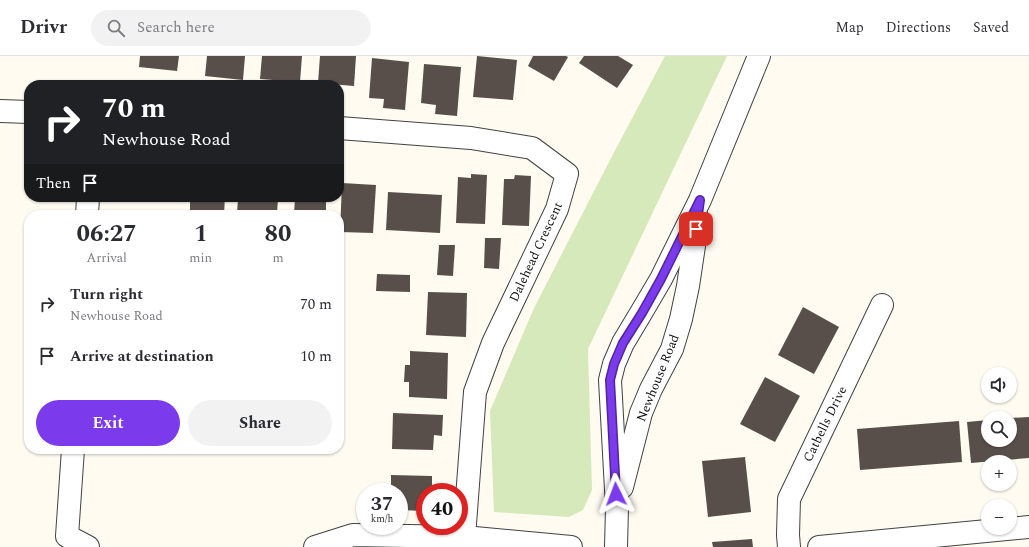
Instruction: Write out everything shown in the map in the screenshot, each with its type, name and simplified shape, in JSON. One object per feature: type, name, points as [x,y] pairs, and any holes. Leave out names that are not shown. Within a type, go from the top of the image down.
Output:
[{"type":"street","name":"Newhouse Road","points":[[616,547],[617,508],[610,380],[614,364],[623,343],[661,279],[700,200],[759,56]]},
{"type":"street","points":[[0,111],[24,112]]},
{"type":"street","name":"Dalehead Crescent","points":[[344,128],[471,138],[532,148],[567,174],[557,209],[493,343],[475,392],[464,537]]},
{"type":"street","name":"Newhouse Road","points":[[617,508],[641,413],[672,349],[688,286],[700,200]]},
{"type":"street","name":"Catbells Drive","points":[[789,547],[789,499],[882,305]]},
{"type":"street","points":[[73,454],[67,536],[88,547]]},
{"type":"street","points":[[819,547],[1029,527]]},
{"type":"street","points":[[315,547],[353,541],[464,537],[571,547]]},
{"type":"green space","points":[[665,56],[727,56],[588,349],[592,490],[583,510],[569,517],[494,512],[490,411],[534,308]]},
{"type":"building","points":[[140,56],[179,56],[177,71],[139,67]]},
{"type":"building","points":[[207,56],[245,56],[243,80],[205,76]]},
{"type":"building","points":[[262,56],[302,56],[300,80],[260,79]]},
{"type":"building","points":[[320,56],[356,56],[354,86],[344,85],[344,80],[318,80]]},
{"type":"building","points":[[477,56],[517,60],[513,100],[473,97]]},
{"type":"building","points":[[533,56],[568,57],[554,81],[528,66]]},
{"type":"building","points":[[584,56],[618,56],[633,65],[617,88],[579,63]]},
{"type":"building","points":[[372,58],[409,62],[405,110],[383,108],[384,99],[369,98]]},
{"type":"building","points":[[424,64],[461,67],[457,116],[435,114],[436,105],[421,103]]},
{"type":"building","points":[[471,174],[487,175],[485,224],[456,223],[458,177],[471,178]]},
{"type":"building","points":[[515,175],[531,176],[529,226],[502,225],[504,179],[514,179]]},
{"type":"building","points":[[344,183],[376,185],[373,233],[344,232],[344,210],[341,210],[341,202],[344,202]]},
{"type":"building","points":[[388,192],[442,195],[440,233],[386,230]]},
{"type":"building","points":[[190,202],[225,202],[224,210],[190,210]]},
{"type":"building","points":[[238,202],[278,202],[277,210],[237,210]]},
{"type":"building","points":[[295,202],[326,202],[326,210],[294,210]]},
{"type":"building","points":[[485,238],[501,238],[499,269],[484,268]]},
{"type":"building","points":[[439,245],[455,245],[453,276],[437,275]]},
{"type":"building","points":[[377,274],[410,275],[410,292],[376,291]]},
{"type":"building","points":[[428,292],[467,293],[466,337],[426,335]]},
{"type":"building","points":[[803,307],[839,327],[814,374],[778,355]]},
{"type":"building","points":[[410,351],[448,353],[447,399],[409,397],[409,382],[404,382],[405,365],[410,365]]},
{"type":"building","points":[[765,377],[800,396],[775,442],[740,424]]},
{"type":"building","points":[[393,413],[443,415],[442,436],[434,435],[433,450],[392,449]]},
{"type":"building","points":[[1029,417],[1029,458],[1017,459],[1017,455],[981,455],[981,462],[971,463],[967,422],[981,421],[981,447],[1017,447],[1017,418]]},
{"type":"building","points":[[959,421],[962,462],[860,470],[857,429]]},
{"type":"building","points":[[745,457],[751,512],[708,517],[702,461]]},
{"type":"building","points":[[391,475],[432,476],[432,483],[416,483],[416,511],[408,510],[408,483],[391,483]]},
{"type":"building","points":[[752,539],[753,547],[713,547],[712,542]]},
{"type":"route","points":[[616,494],[610,380],[614,364],[623,343],[661,279],[700,200],[696,229]]}]
